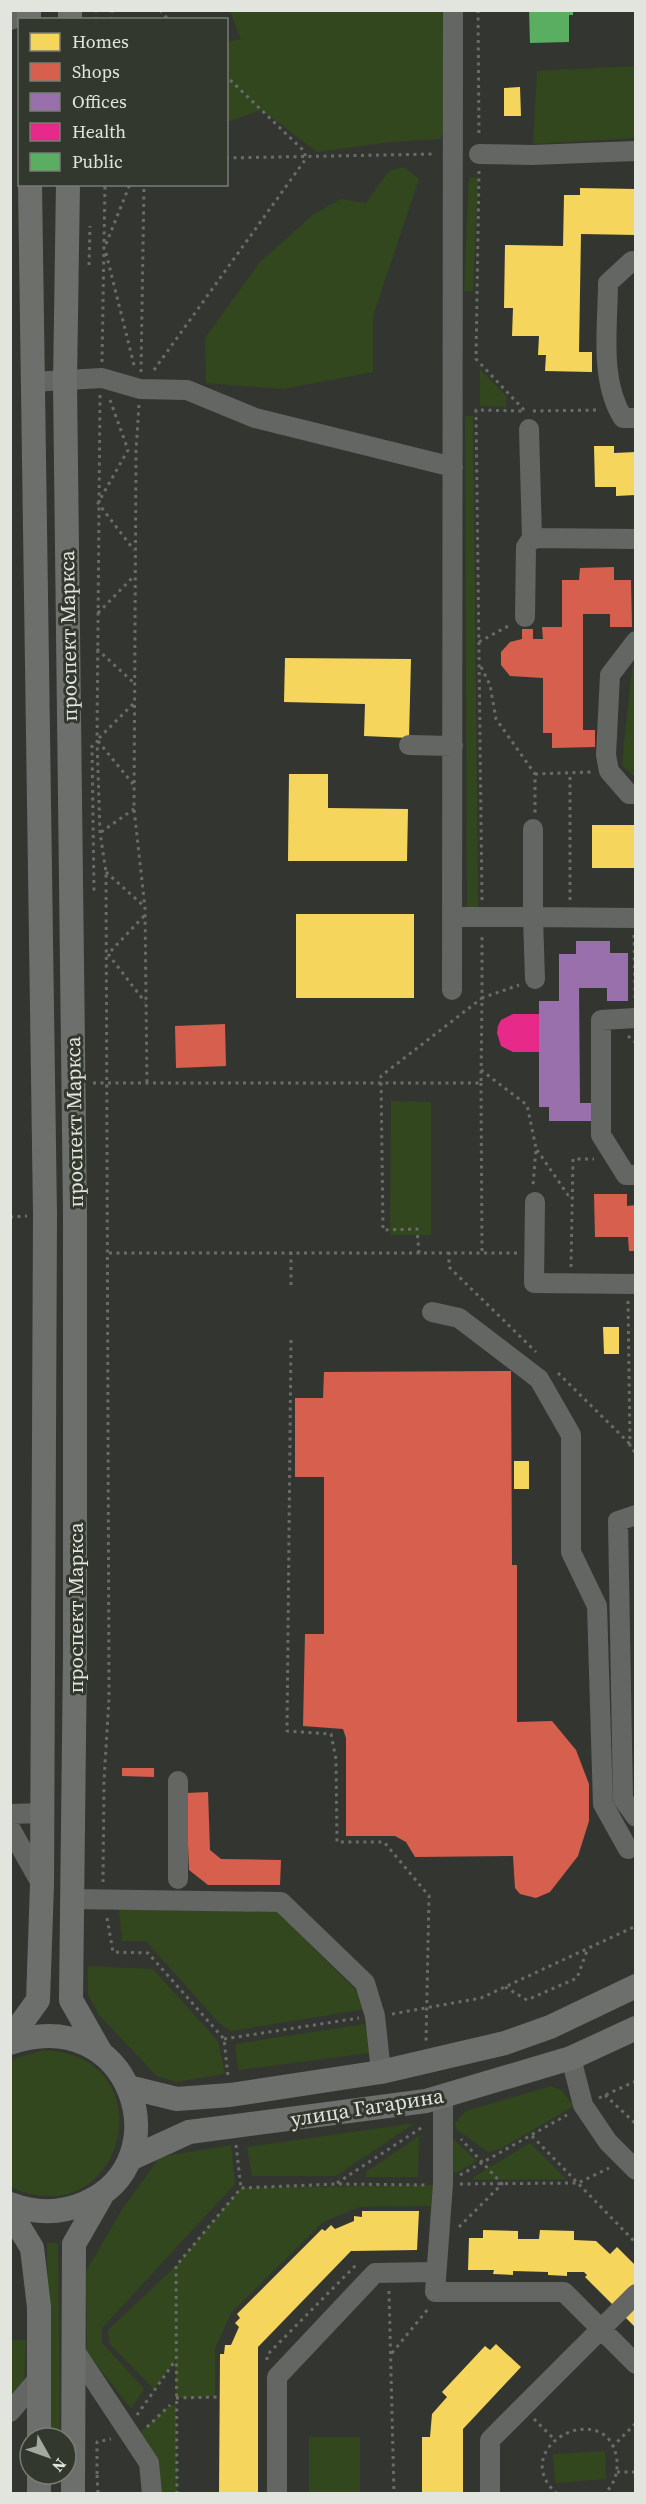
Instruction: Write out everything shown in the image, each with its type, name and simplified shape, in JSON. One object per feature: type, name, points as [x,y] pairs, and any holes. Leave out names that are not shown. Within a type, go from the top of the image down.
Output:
[{"type":"main road","name":"проспект Маркса","points":[[10,2041],[38,2000],[42,1885],[45,1214],[30,186]]},
{"type":"main road","name":"проспект Маркса","points":[[68,186],[65,382],[75,1214],[75,1652],[71,2000],[100,2052]]},
{"type":"main road","name":"улица Гагарина","points":[[128,2087],[177,2099],[230,2095],[381,2072],[505,2043],[550,2027],[636,1986]]},
{"type":"main road","name":"улица Гагарина","points":[[130,2159],[189,2132],[404,2105],[443,2096],[571,2058],[636,2028]]},
{"type":"main road","points":[[10,2041],[54,2034],[78,2040],[100,2052],[117,2067],[128,2087],[135,2111],[135,2136],[130,2159],[117,2180],[100,2197],[74,2244],[75,2351],[72,2493]]},
{"type":"main road","points":[[10,2204],[27,2210],[51,2213],[74,2208],[100,2197]]},
{"type":"main road","points":[[10,2212],[32,2248],[39,2307],[39,2426]]},
{"type":"lane","points":[[452,990],[453,10]]},
{"type":"lane","points":[[479,154],[532,155],[636,151]]},
{"type":"lane","points":[[627,414],[607,369],[608,283],[632,261],[636,261]]},
{"type":"lane","points":[[32,382],[101,382],[140,389],[187,390],[255,418],[453,467]]},
{"type":"lane","points":[[525,617],[526,547],[532,538],[527,420]]},
{"type":"lane","points":[[532,538],[636,539]]},
{"type":"lane","points":[[636,641],[610,675],[606,755],[609,771],[629,794],[636,794]]},
{"type":"lane","points":[[409,745],[453,746]]},
{"type":"lane","points":[[533,829],[535,979]]},
{"type":"lane","points":[[452,917],[636,918]]},
{"type":"lane","points":[[636,1018],[601,1020],[601,1135],[626,1175],[636,1175]]},
{"type":"lane","points":[[535,1202],[534,1283],[631,1284]]},
{"type":"lane","points":[[432,1312],[459,1318],[539,1379],[571,1435],[571,1552],[597,1606],[603,1804],[628,1849]]},
{"type":"lane","points":[[636,1515],[618,1521],[623,1799],[636,1818]]},
{"type":"lane","points":[[178,1781],[178,1879]]},
{"type":"lane","points":[[10,1814],[42,1813]]},
{"type":"lane","points":[[10,1828],[42,1885]]},
{"type":"lane","points":[[71,1899],[281,1902],[365,1983],[375,2016],[381,2072]]},
{"type":"lane","points":[[571,2058],[584,2105],[608,2142],[636,2170]]},
{"type":"lane","points":[[443,2096],[434,2128],[443,2184],[435,2292],[564,2292],[636,2364]]},
{"type":"lane","points":[[277,2493],[277,2377],[375,2273],[436,2272]]},
{"type":"lane","points":[[490,2493],[490,2440],[636,2294]]},
{"type":"lane","points":[[75,2351],[149,2463],[152,2493]]},
{"type":"lane","points":[[10,2412],[38,2379]]},
{"type":"path","points":[[478,10],[479,154],[476,359],[527,420]]},
{"type":"path","points":[[228,78],[305,152],[305,156]]},
{"type":"path","points":[[228,158],[454,154]]},
{"type":"path","points":[[140,389],[305,156]]},
{"type":"path","points":[[105,186],[97,648],[100,832],[106,872],[108,954],[109,1698],[104,1781],[103,1899],[114,1952],[148,1953],[224,2039],[230,2095]]},
{"type":"path","points":[[129,186],[104,247],[140,389]]},
{"type":"path","points":[[98,503],[128,450],[101,382]]},
{"type":"path","points":[[482,1253],[482,917],[476,410],[527,420],[627,414]]},
{"type":"path","points":[[128,450],[136,451]]},
{"type":"path","points":[[98,503],[135,551]]},
{"type":"path","points":[[98,613],[135,574],[134,809],[145,908],[147,1085]]},
{"type":"path","points":[[478,642],[525,617]]},
{"type":"path","points":[[97,648],[135,684]]},
{"type":"path","points":[[480,665],[490,685],[496,719],[535,774],[533,829]]},
{"type":"path","points":[[97,740],[134,702]]},
{"type":"path","points":[[97,740],[134,784]]},
{"type":"path","points":[[535,774],[609,771]]},
{"type":"path","points":[[100,832],[134,809]]},
{"type":"path","points":[[106,872],[145,908]]},
{"type":"path","points":[[108,954],[145,914]]},
{"type":"path","points":[[108,954],[146,1004]]},
{"type":"path","points":[[419,1252],[417,1229],[383,1230],[381,1076],[482,998],[535,979]]},
{"type":"path","points":[[481,1070],[527,1105],[536,1148],[532,1194],[535,1202]]},
{"type":"path","points":[[107,1083],[147,1085],[481,1083]]},
{"type":"path","points":[[536,1148],[568,1195],[573,1196]]},
{"type":"path","points":[[571,1283],[573,1159],[616,1160]]},
{"type":"path","points":[[291,1252],[291,1286]]},
{"type":"path","points":[[449,1252],[449,1267]]},
{"type":"path","points":[[109,1253],[534,1254]]},
{"type":"path","points":[[631,1284],[630,1447],[636,1452]]},
{"type":"path","points":[[291,1340],[287,1731],[331,1734],[336,1759],[337,1842],[384,1842],[429,1896]]},
{"type":"path","points":[[224,2039],[481,1998],[636,1926]]},
{"type":"path","points":[[504,1987],[527,2000],[577,1978],[588,1948]]},
{"type":"path","points":[[443,2184],[584,2105],[636,2081]]},
{"type":"path","points":[[605,2095],[636,2124]]},
{"type":"path","points":[[177,2493],[176,2266],[241,2188],[234,2127]]},
{"type":"path","points":[[336,2184],[434,2128],[453,2131],[502,2184]]},
{"type":"path","points":[[532,2136],[636,2243]]},
{"type":"path","points":[[241,2188],[336,2184],[578,2182]]},
{"type":"path","points":[[439,2238],[448,2238],[502,2184]]},
{"type":"path","points":[[389,2273],[394,2493]]},
{"type":"path","points":[[391,2354],[442,2292]]},
{"type":"path","points":[[131,2434],[176,2360]]},
{"type":"path","points":[[176,2398],[220,2397]]},
{"type":"path","points":[[97,2474],[97,2442],[131,2434],[170,2405]]},
{"type":"path","points":[[522,2407],[554,2439]]},
{"type":"path","points":[[612,2446],[636,2423]]},
{"type":"path","points":[[557,2493],[548,2482],[544,2471],[544,2460],[554,2439],[577,2428],[590,2429],[602,2434],[616,2455],[617,2472],[604,2493]]},
{"type":"path","points":[[617,2472],[636,2472]]},
{"type":"green space","points":[[230,11],[447,11],[449,109],[441,139],[391,142],[317,152],[262,110],[228,122],[228,42],[241,39]]},
{"type":"green space","points":[[635,66],[635,138],[533,144],[537,71]]},
{"type":"green space","points":[[404,167],[419,179],[373,316],[373,372],[283,389],[206,383],[205,338],[260,262],[314,214],[341,199],[366,203],[389,171]]},
{"type":"green space","points":[[469,177],[478,178],[473,291],[464,291]]},
{"type":"green space","points":[[480,369],[506,396],[506,407],[480,406]]},
{"type":"green space","points":[[465,416],[473,416],[478,907],[467,908]]},
{"type":"green space","points":[[635,663],[635,777],[622,765],[632,668]]},
{"type":"green space","points":[[391,1101],[431,1102],[431,1235],[390,1235]]},
{"type":"green space","points":[[119,1909],[277,1912],[359,1993],[365,2009],[232,2031],[219,2023],[146,1941],[122,1941]]},
{"type":"green space","points":[[88,1966],[153,1969],[218,2041],[225,2074],[176,2082],[157,2076],[99,2015],[88,1994]]},
{"type":"green space","points":[[365,2024],[370,2053],[238,2070],[235,2044]]},
{"type":"green space","points":[[43,2050],[83,2059],[107,2081],[118,2109],[117,2140],[104,2168],[82,2188],[50,2196],[11,2187],[11,2060]]},
{"type":"green space","points":[[551,2086],[562,2091],[574,2106],[500,2149],[488,2152],[456,2129],[455,2123],[466,2111]]},
{"type":"green space","points":[[415,2123],[336,2176],[252,2176],[247,2147]]},
{"type":"green space","points":[[419,2136],[418,2177],[366,2177],[366,2172]]},
{"type":"green space","points":[[453,2139],[477,2161],[456,2173],[452,2169]]},
{"type":"green space","points":[[530,2143],[566,2179],[472,2180],[474,2177]]},
{"type":"green space","points":[[231,2145],[235,2184],[102,2328],[102,2343],[144,2389],[131,2409],[87,2352],[86,2271],[123,2208],[160,2157]]},
{"type":"green space","points":[[433,2185],[431,2206],[359,2207],[323,2222],[231,2313],[215,2349],[215,2397],[176,2398],[176,2360],[154,2389],[109,2343],[108,2330],[176,2266],[241,2188]]},
{"type":"green space","points":[[47,2243],[58,2243],[60,2426],[48,2426]]},
{"type":"green space","points":[[11,2340],[26,2340],[24,2384],[11,2404]]},
{"type":"green space","points":[[170,2405],[176,2405],[177,2493],[152,2493],[134,2438]]},
{"type":"green space","points":[[309,2437],[360,2437],[360,2493],[309,2493]]},
{"type":"green space","points":[[605,2451],[606,2479],[555,2483],[553,2454]]},
{"type":"building: Homes","points":[[520,87],[521,116],[504,116],[504,88]]},
{"type":"building: Homes","points":[[580,188],[636,189],[636,235],[581,234],[579,352],[592,352],[592,372],[545,371],[546,355],[538,355],[539,336],[512,336],[513,308],[504,308],[505,245],[563,246],[564,195],[580,195]]},
{"type":"building: Homes","points":[[594,446],[614,446],[614,453],[636,452],[636,495],[616,496],[616,487],[595,487]]},
{"type":"building: Homes","points":[[285,658],[411,659],[409,738],[364,736],[365,704],[284,702]]},
{"type":"building: Homes","points":[[289,774],[328,774],[328,808],[408,809],[407,861],[288,861]]},
{"type":"building: Homes","points":[[592,825],[635,825],[636,868],[592,868]]},
{"type":"building: Homes","points":[[296,914],[414,914],[414,998],[296,998]]},
{"type":"building: Homes","points":[[603,1327],[619,1327],[619,1354],[604,1354]]},
{"type":"building: Homes","points":[[514,1461],[529,1461],[529,1489],[514,1489]]},
{"type":"building: Homes","points":[[362,2211],[419,2211],[417,2250],[351,2251],[258,2347],[258,2494],[219,2494],[220,2354],[224,2354],[225,2345],[231,2345],[239,2327],[235,2323],[240,2318],[237,2314],[322,2229],[325,2231],[331,2225],[335,2229],[354,2221],[354,2216],[362,2217]]},
{"type":"building: Homes","points":[[483,2230],[518,2231],[518,2239],[539,2239],[540,2230],[574,2231],[574,2240],[596,2241],[610,2254],[617,2247],[636,2266],[636,2328],[585,2277],[587,2275],[584,2272],[567,2272],[567,2276],[548,2275],[548,2272],[513,2271],[513,2275],[493,2274],[494,2270],[468,2270],[469,2238],[483,2238]]},
{"type":"building: Homes","points":[[496,2344],[521,2367],[463,2429],[463,2494],[422,2494],[422,2437],[430,2437],[432,2414],[447,2397],[442,2392],[485,2346],[490,2350]]},
{"type":"building: Shops","points":[[614,567],[614,580],[631,580],[632,627],[610,627],[610,614],[583,614],[583,730],[595,730],[595,747],[552,748],[552,733],[543,733],[543,678],[510,676],[501,665],[501,652],[510,642],[522,639],[522,629],[533,629],[533,639],[543,639],[542,627],[562,627],[562,580],[579,580],[580,568]]},
{"type":"building: Shops","points":[[225,1024],[226,1066],[176,1068],[175,1026]]},
{"type":"building: Shops","points":[[594,1194],[627,1194],[627,1206],[636,1205],[636,1251],[629,1251],[628,1237],[595,1237]]},
{"type":"building: Shops","points":[[511,1371],[512,1565],[517,1565],[517,1722],[552,1721],[576,1750],[589,1784],[589,1821],[578,1856],[550,1892],[536,1898],[520,1894],[515,1888],[513,1856],[415,1857],[406,1842],[395,1836],[346,1836],[346,1738],[343,1729],[303,1726],[305,1634],[324,1634],[324,1477],[295,1477],[295,1398],[323,1398],[324,1372]]},
{"type":"building: Shops","points":[[122,1768],[154,1768],[154,1777],[122,1776]]},
{"type":"building: Shops","points":[[208,1792],[210,1850],[221,1859],[281,1860],[280,1885],[208,1885],[189,1870],[186,1793]]},
{"type":"building: Offices","points":[[576,941],[610,941],[610,953],[628,953],[628,1001],[607,1001],[607,988],[579,988],[580,1103],[592,1103],[592,1121],[549,1121],[549,1107],[539,1107],[539,1001],[559,1001],[559,954],[576,954]]},
{"type":"building: Health","points":[[513,1014],[539,1014],[539,1052],[513,1052],[501,1046],[497,1033],[498,1026],[501,1020]]},
{"type":"building: Public","points":[[529,10],[573,10],[573,15],[569,15],[569,42],[530,43]]}]
